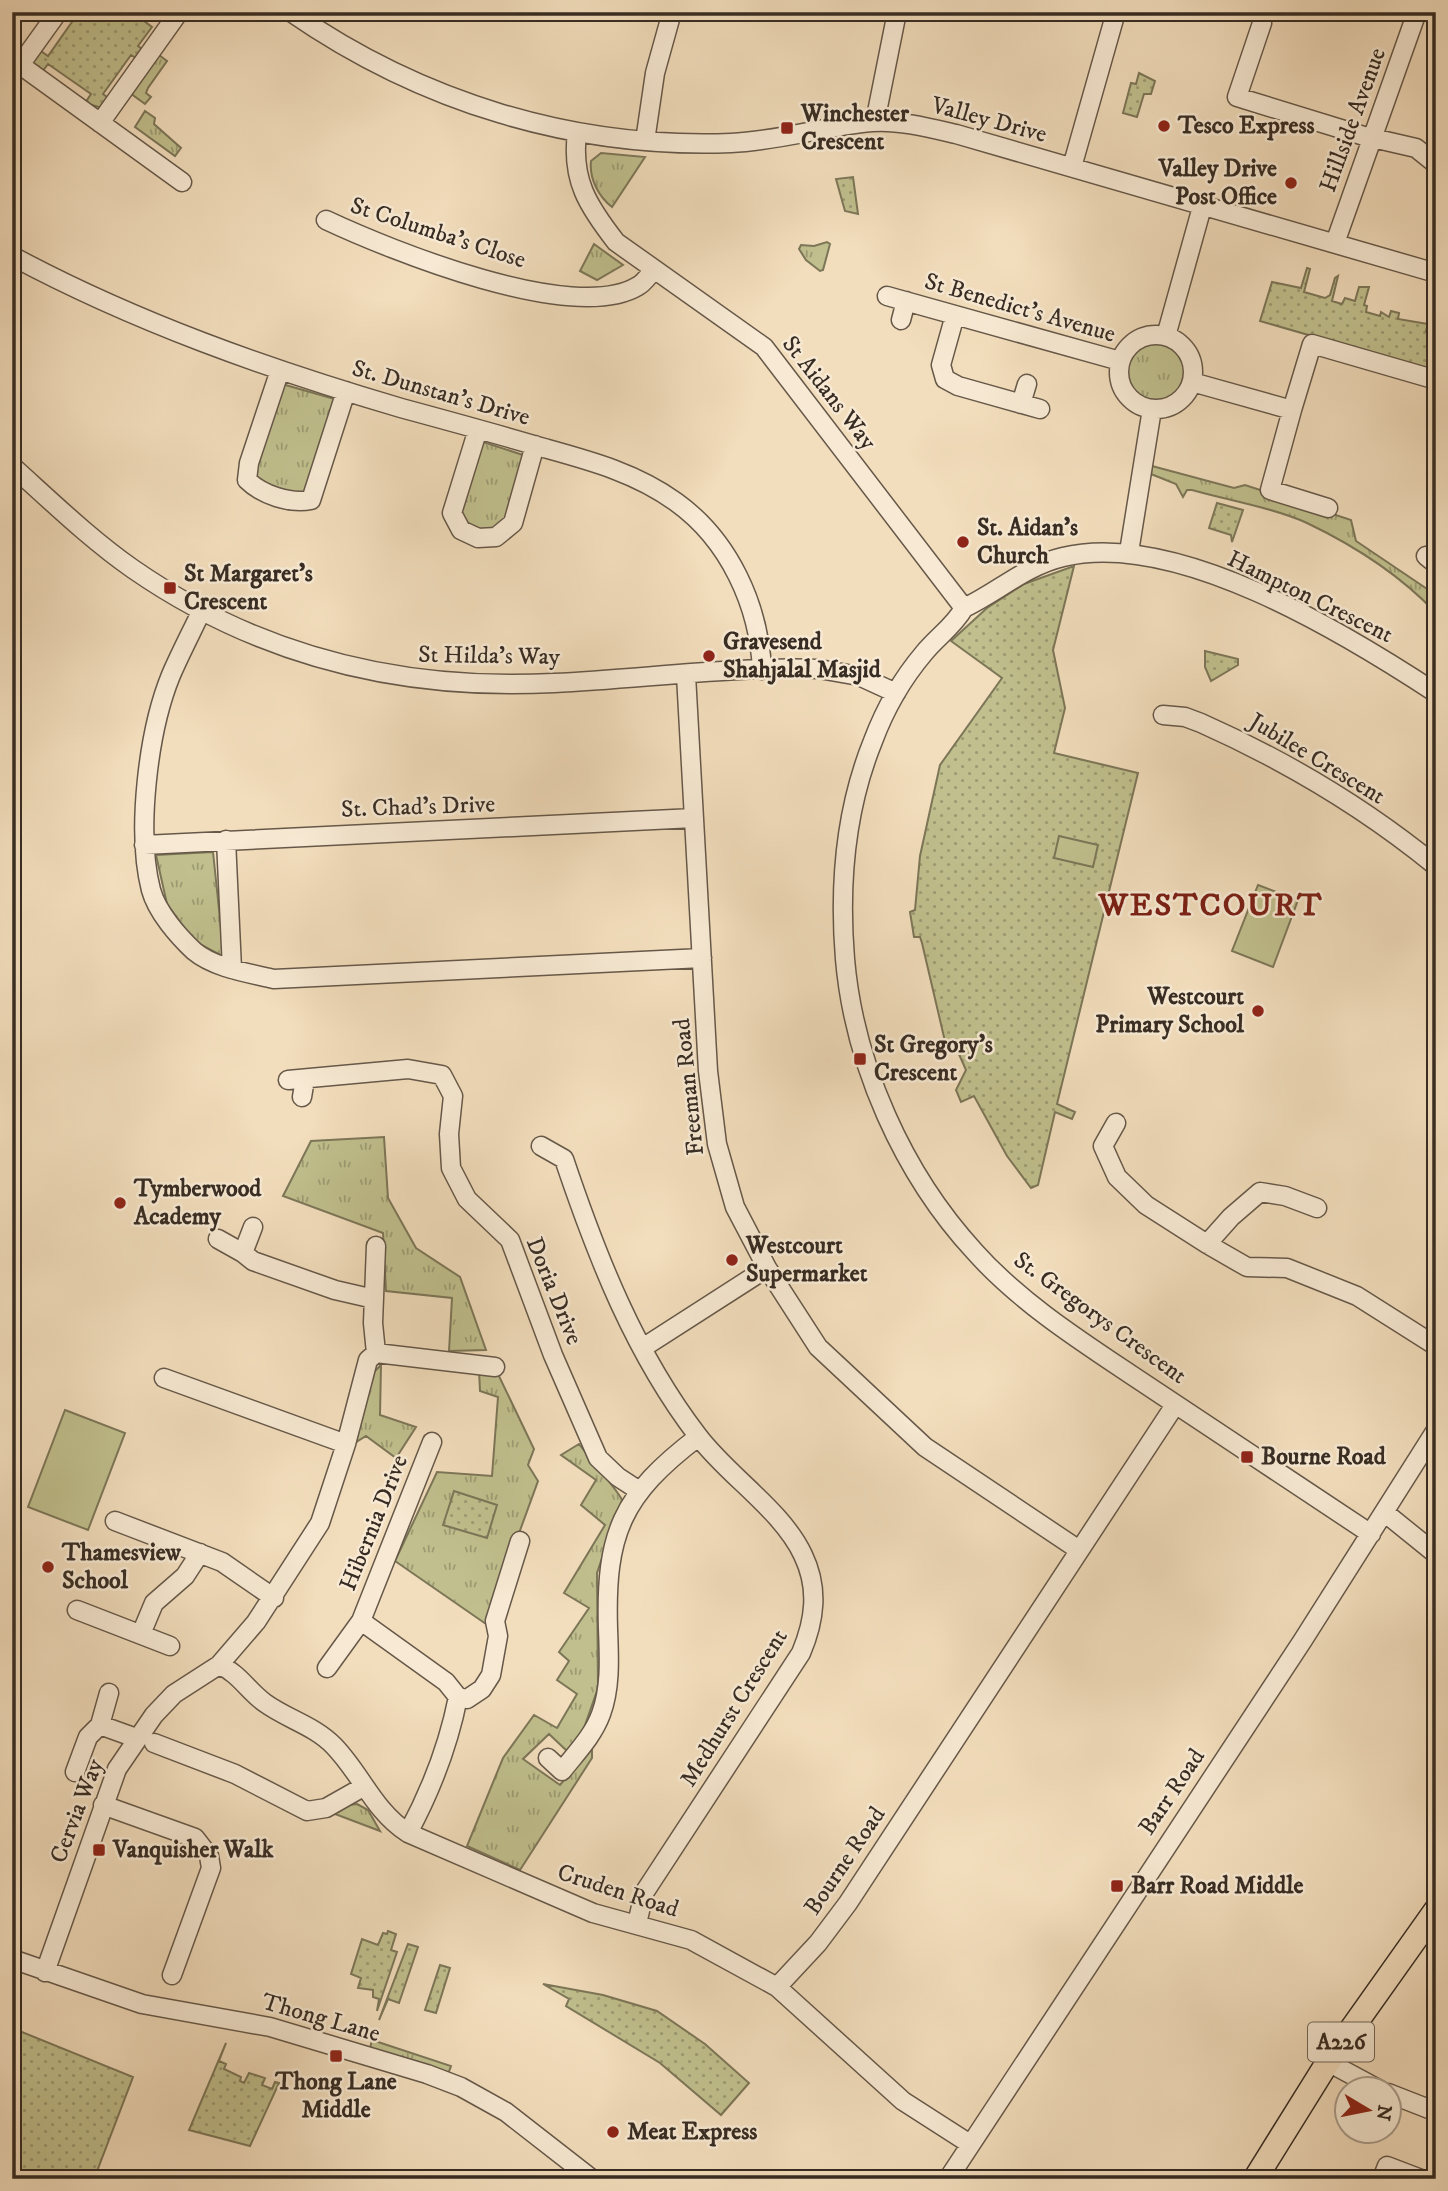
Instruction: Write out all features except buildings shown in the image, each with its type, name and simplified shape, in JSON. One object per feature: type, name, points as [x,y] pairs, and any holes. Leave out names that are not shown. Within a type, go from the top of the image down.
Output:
[{"type":"main road","name":"A226","points":[[1255,2179],[1328,2062],[1433,1919]]},
{"type":"street","points":[[58,12],[16,62],[182,182]]},
{"type":"street","name":"Valley Drive","points":[[291,12],[387,69],[528,124],[645,141],[732,142],[875,122],[955,134],[1436,273]]},
{"type":"street","points":[[645,141],[655,73],[672,12]]},
{"type":"street","points":[[875,122],[897,12]]},
{"type":"street","points":[[1072,167],[1116,12]]},
{"type":"street","name":"Hillside Avenue","points":[[1335,243],[1417,12]]},
{"type":"street","points":[[100,123],[173,14]]},
{"type":"street","points":[[1262,23],[1232,96],[1416,148],[1436,164]]},
{"type":"street","name":"St Aidans Way","points":[[577,133],[574,159],[579,183],[597,218],[616,242],[653,271],[764,347],[964,608]]},
{"type":"street","points":[[964,608],[1021,573],[1047,561],[1081,553],[1129,552],[1152,408],[1177,403],[1192,382],[1193,365],[1186,351],[1176,340],[1166,336],[1202,207]]},
{"type":"street","name":"St Columba's Close","points":[[326,220],[370,241],[457,271],[531,289],[588,298],[639,286],[653,271]]},
{"type":"street","name":"St. Dunstan's Drive","points":[[12,256],[153,322],[280,370],[637,478],[674,501],[697,520],[724,553],[743,586],[758,630],[762,670]]},
{"type":"street","name":"St Benedict's Avenue","points":[[887,296],[1120,361]]},
{"type":"street","name":"St Benedict's Avenue","points":[[901,320],[906,301]]},
{"type":"street","points":[[955,315],[941,363],[944,378],[958,386],[1040,409]]},
{"type":"street","name":"St Benedict's Avenue","points":[[1152,408],[1136,403],[1126,393],[1120,380],[1120,361],[1125,350],[1139,338],[1166,336]]},
{"type":"street","points":[[1328,508],[1270,489],[1312,344],[1433,379]]},
{"type":"street","points":[[280,370],[248,463],[247,480],[257,489],[298,502],[311,500],[346,391]]},
{"type":"street","points":[[1192,382],[1292,410]]},
{"type":"street","points":[[1021,404],[1027,384]]},
{"type":"street","points":[[478,429],[452,513],[461,530],[478,538],[496,537],[513,523],[535,445]]},
{"type":"street","name":"St Hilda's Way","points":[[12,466],[131,568],[201,612],[240,631],[338,664],[424,681],[553,684],[814,668],[839,671],[896,693]]},
{"type":"street","name":"Hampton Crescent","points":[[1129,552],[1197,570],[1252,591],[1326,627],[1436,693]]},
{"type":"street","name":"St. Gregorys Crescent","points":[[964,608],[925,652],[896,693],[860,777],[844,862],[846,971],[856,1024],[875,1088],[894,1130],[931,1194],[974,1251],[1048,1317],[1175,1405],[1371,1534]]},
{"type":"street","points":[[201,612],[170,677],[149,761],[144,845],[152,893],[168,921],[196,953],[232,969],[274,979],[702,958]]},
{"type":"street","name":"Freeman Road","points":[[686,675],[708,1071],[717,1144],[735,1208],[767,1268],[818,1347],[873,1402],[925,1447],[1079,1550]]},
{"type":"street","name":"Jubilee Crescent","points":[[1163,715],[1185,717],[1201,723],[1296,772],[1362,813],[1436,866]]},
{"type":"street","name":"St. Chad's Drive","points":[[144,845],[694,818]]},
{"type":"street","points":[[226,840],[232,969]]},
{"type":"street","name":"Doria Drive","points":[[298,1085],[408,1069],[442,1075],[453,1096],[449,1134],[451,1168],[467,1199],[510,1240],[553,1355],[598,1458],[618,1477],[638,1490]]},
{"type":"street","points":[[1116,1123],[1103,1146],[1117,1177],[1146,1205],[1247,1267],[1287,1268],[1357,1296],[1436,1346]]},
{"type":"street","name":"Medhurst Crescent","points":[[541,1146],[564,1159],[596,1254],[655,1371],[698,1437],[794,1538],[812,1579],[813,1618],[801,1653],[643,1893],[637,1924]]},
{"type":"street","points":[[1207,1244],[1231,1217],[1260,1192],[1285,1196],[1317,1208]]},
{"type":"street","points":[[243,1253],[253,1227]]},
{"type":"street","points":[[218,1238],[253,1261],[335,1290],[374,1299]]},
{"type":"street","name":"Cervia Way","points":[[45,1972],[117,1769],[136,1738],[174,1694],[219,1665],[274,1598],[320,1523],[346,1444],[368,1360],[376,1353],[376,1245]]},
{"type":"street","points":[[644,1348],[767,1268]]},
{"type":"street","points":[[376,1353],[495,1367]]},
{"type":"street","points":[[164,1378],[346,1444]]},
{"type":"street","name":"Bourne Road","points":[[777,1987],[818,1943],[848,1903],[1175,1405]]},
{"type":"street","name":"Barr Road","points":[[948,2179],[1371,1534],[1436,1430]]},
{"type":"street","points":[[548,1758],[562,1771],[590,1737],[601,1714],[607,1687],[609,1556],[621,1521],[638,1490],[662,1464],[698,1437]]},
{"type":"street","name":"Hibernia Drive","points":[[327,1668],[361,1621],[432,1442]]},
{"type":"street","points":[[1384,1512],[1436,1554]]},
{"type":"street","points":[[115,1521],[230,1566],[274,1598]]},
{"type":"street","points":[[408,1833],[422,1804],[458,1697],[467,1699],[482,1689],[491,1675],[498,1636],[495,1621],[520,1541]]},
{"type":"street","points":[[141,1634],[154,1603],[185,1576],[200,1553]]},
{"type":"street","points":[[77,1610],[170,1646]]},
{"type":"street","name":"Hibernia Drive","points":[[361,1621],[446,1682],[458,1697]]},
{"type":"street","name":"Cruden Road","points":[[219,1665],[238,1676],[266,1703],[325,1738],[384,1815],[408,1833],[593,1913],[691,1940],[777,1987],[903,2101],[970,2144]]},
{"type":"street","points":[[75,1772],[88,1737],[100,1725],[109,1693]]},
{"type":"street","points":[[100,1725],[136,1738]]},
{"type":"street","points":[[154,1743],[236,1774],[307,1811],[326,1808],[363,1787]]},
{"type":"street","points":[[103,1805],[195,1838],[209,1856],[211,1868],[172,1975]]},
{"type":"street","name":"Thong Lane","points":[[12,1959],[142,2004],[270,2027],[427,2074],[461,2087],[506,2112],[592,2179]]},
{"type":"street","points":[[1328,2062],[1354,2076]]},
{"type":"street","points":[[1402,2098],[1429,2109],[1436,2107]]},
{"type":"street","points":[[1382,2179],[1387,2166],[1421,2179]]},
{"type":"green space","points":[[79,12],[132,12],[152,27],[138,46],[146,52],[139,60],[131,55],[103,94],[111,100],[102,108],[85,103],[91,94],[48,64],[42,72],[31,63],[38,49],[48,56]]},
{"type":"green space","points":[[159,55],[167,61],[148,88],[146,93],[151,97],[145,104],[130,93]]},
{"type":"green space","points":[[1139,73],[1155,81],[1151,94],[1144,94],[1137,117],[1123,113],[1131,83],[1136,84]]},
{"type":"green space","points":[[145,111],[155,118],[154,124],[181,148],[175,156],[135,127]]},
{"type":"green space","points":[[601,153],[645,157],[612,207],[599,193],[593,181],[591,161]]},
{"type":"green space","points":[[853,177],[858,214],[845,211],[836,179]]},
{"type":"green space","points":[[827,242],[830,244],[823,270],[820,271],[806,260],[799,249],[801,245],[814,246]]},
{"type":"green space","points":[[594,244],[623,265],[597,280],[580,271]]},
{"type":"green space","points":[[1307,268],[1310,269],[1304,292],[1325,298],[1330,295],[1338,276],[1332,301],[1342,304],[1345,298],[1355,301],[1359,287],[1369,287],[1364,305],[1367,306],[1366,312],[1380,316],[1381,312],[1389,317],[1391,311],[1399,313],[1398,319],[1428,324],[1426,331],[1436,334],[1436,372],[1260,321],[1272,282],[1301,288]]},
{"type":"green space","points":[[1150,343],[1162,343],[1177,351],[1185,366],[1185,378],[1177,393],[1162,401],[1150,401],[1135,393],[1127,378],[1127,366],[1135,351]]},
{"type":"green space","points":[[282,384],[338,400],[306,496],[256,485],[252,466]]},
{"type":"green space","points":[[477,440],[526,456],[504,525],[492,534],[465,525],[457,512]]},
{"type":"green space","points":[[1152,466],[1234,488],[1245,485],[1351,520],[1356,541],[1436,595],[1436,613],[1407,586],[1359,551],[1307,523],[1280,513],[1192,490],[1187,490],[1183,497],[1176,484],[1151,474]]},
{"type":"green space","points":[[1217,503],[1243,510],[1232,542],[1231,535],[1209,528]]},
{"type":"green space","points":[[1074,566],[1053,650],[1065,708],[1054,753],[1138,773],[1057,1104],[1075,1112],[1072,1119],[1055,1112],[1038,1185],[1031,1188],[1007,1156],[974,1096],[961,1102],[956,1090],[966,1070],[958,1052],[947,1050],[922,943],[920,937],[914,937],[910,912],[915,910],[920,856],[940,765],[1002,678],[951,641],[987,608],[1024,584]]},
{"type":"green space","points":[[1205,651],[1238,659],[1238,665],[1211,681],[1205,667]]},
{"type":"green space","points":[[1059,836],[1098,845],[1093,867],[1054,858]]},
{"type":"green space","points":[[213,852],[224,957],[194,941],[167,904],[156,855]]},
{"type":"green space","points":[[1258,885],[1298,900],[1273,967],[1232,951]]},
{"type":"green space","points":[[384,1137],[388,1198],[416,1248],[460,1277],[486,1350],[449,1351],[452,1298],[386,1291],[383,1233],[283,1196],[311,1141]]},
{"type":"green space","points":[[381,1365],[380,1415],[416,1427],[396,1458],[366,1436],[353,1444],[370,1376]]},
{"type":"green space","points":[[479,1370],[497,1372],[534,1449],[528,1465],[538,1481],[486,1624],[395,1561],[437,1472],[492,1476],[498,1397],[480,1391]]},
{"type":"green space","points":[[65,1410],[125,1433],[88,1530],[28,1507]]},
{"type":"green space","points":[[579,1444],[622,1500],[597,1573],[598,1688],[584,1728],[572,1749],[567,1751],[549,1734],[523,1759],[560,1785],[592,1747],[592,1758],[520,1870],[467,1846],[503,1758],[534,1715],[557,1728],[577,1694],[557,1680],[569,1661],[559,1652],[589,1608],[564,1593],[605,1525],[581,1505],[596,1480],[561,1455]]},
{"type":"green space","points":[[454,1491],[497,1505],[487,1538],[443,1525]]},
{"type":"green space","points":[[357,1804],[368,1810],[380,1831],[335,1814],[349,1805]]},
{"type":"green space","points":[[388,1931],[396,1934],[391,1950],[397,1952],[377,2011],[379,1999],[373,1997],[373,1990],[358,1988],[361,1978],[351,1974],[362,1939],[378,1945],[383,1933],[387,1934]]},
{"type":"green space","points":[[408,1944],[418,1947],[399,2003],[388,1999],[379,2020]]},
{"type":"green space","points":[[440,1965],[450,1968],[436,2013],[425,2010]]},
{"type":"green space","points":[[543,1984],[603,1995],[657,2011],[705,2044],[749,2083],[721,2115],[660,2063],[566,2006],[569,1999]]},
{"type":"green space","points":[[12,2028],[133,2077],[94,2179],[12,2179]]},
{"type":"green space","points":[[372,2040],[451,2066],[448,2074],[370,2048]]},
{"type":"green space","points":[[226,2043],[219,2061],[226,2064],[224,2069],[241,2077],[240,2081],[244,2083],[249,2073],[265,2078],[262,2085],[272,2089],[275,2082],[279,2083],[250,2146],[189,2130]]},
{"type":"place","name":"Tesco Express","points":[[1164,126]]},
{"type":"place","name":"Winchester Crescent","points":[[787,128]]},
{"type":"place","name":"Valley Drive Post Office","points":[[1291,183]]},
{"type":"place","name":"St. Aidan's Church","points":[[963,542]]},
{"type":"place","name":"St Margaret's Crescent","points":[[170,588]]},
{"type":"place","name":"Gravesend Shahjalal Masjid","points":[[709,656]]},
{"type":"place","name":"Westcourt Primary School","points":[[1258,1011]]},
{"type":"place","name":"St Gregory's Crescent","points":[[860,1059]]},
{"type":"place","name":"Tymberwood Academy","points":[[120,1203]]},
{"type":"place","name":"Westcourt Supermarket","points":[[732,1260]]},
{"type":"place","name":"Bourne Road","points":[[1247,1457]]},
{"type":"place","name":"Thamesview School","points":[[48,1567]]},
{"type":"place","name":"Vanquisher Walk","points":[[99,1850]]},
{"type":"place","name":"Barr Road Middle","points":[[1117,1886]]},
{"type":"place","name":"Thong Lane Middle","points":[[336,2056]]},
{"type":"place","name":"Meat Express","points":[[613,2132]]},
{"type":"district","name":"WESTCOURT","points":[[1211,906]]}]
